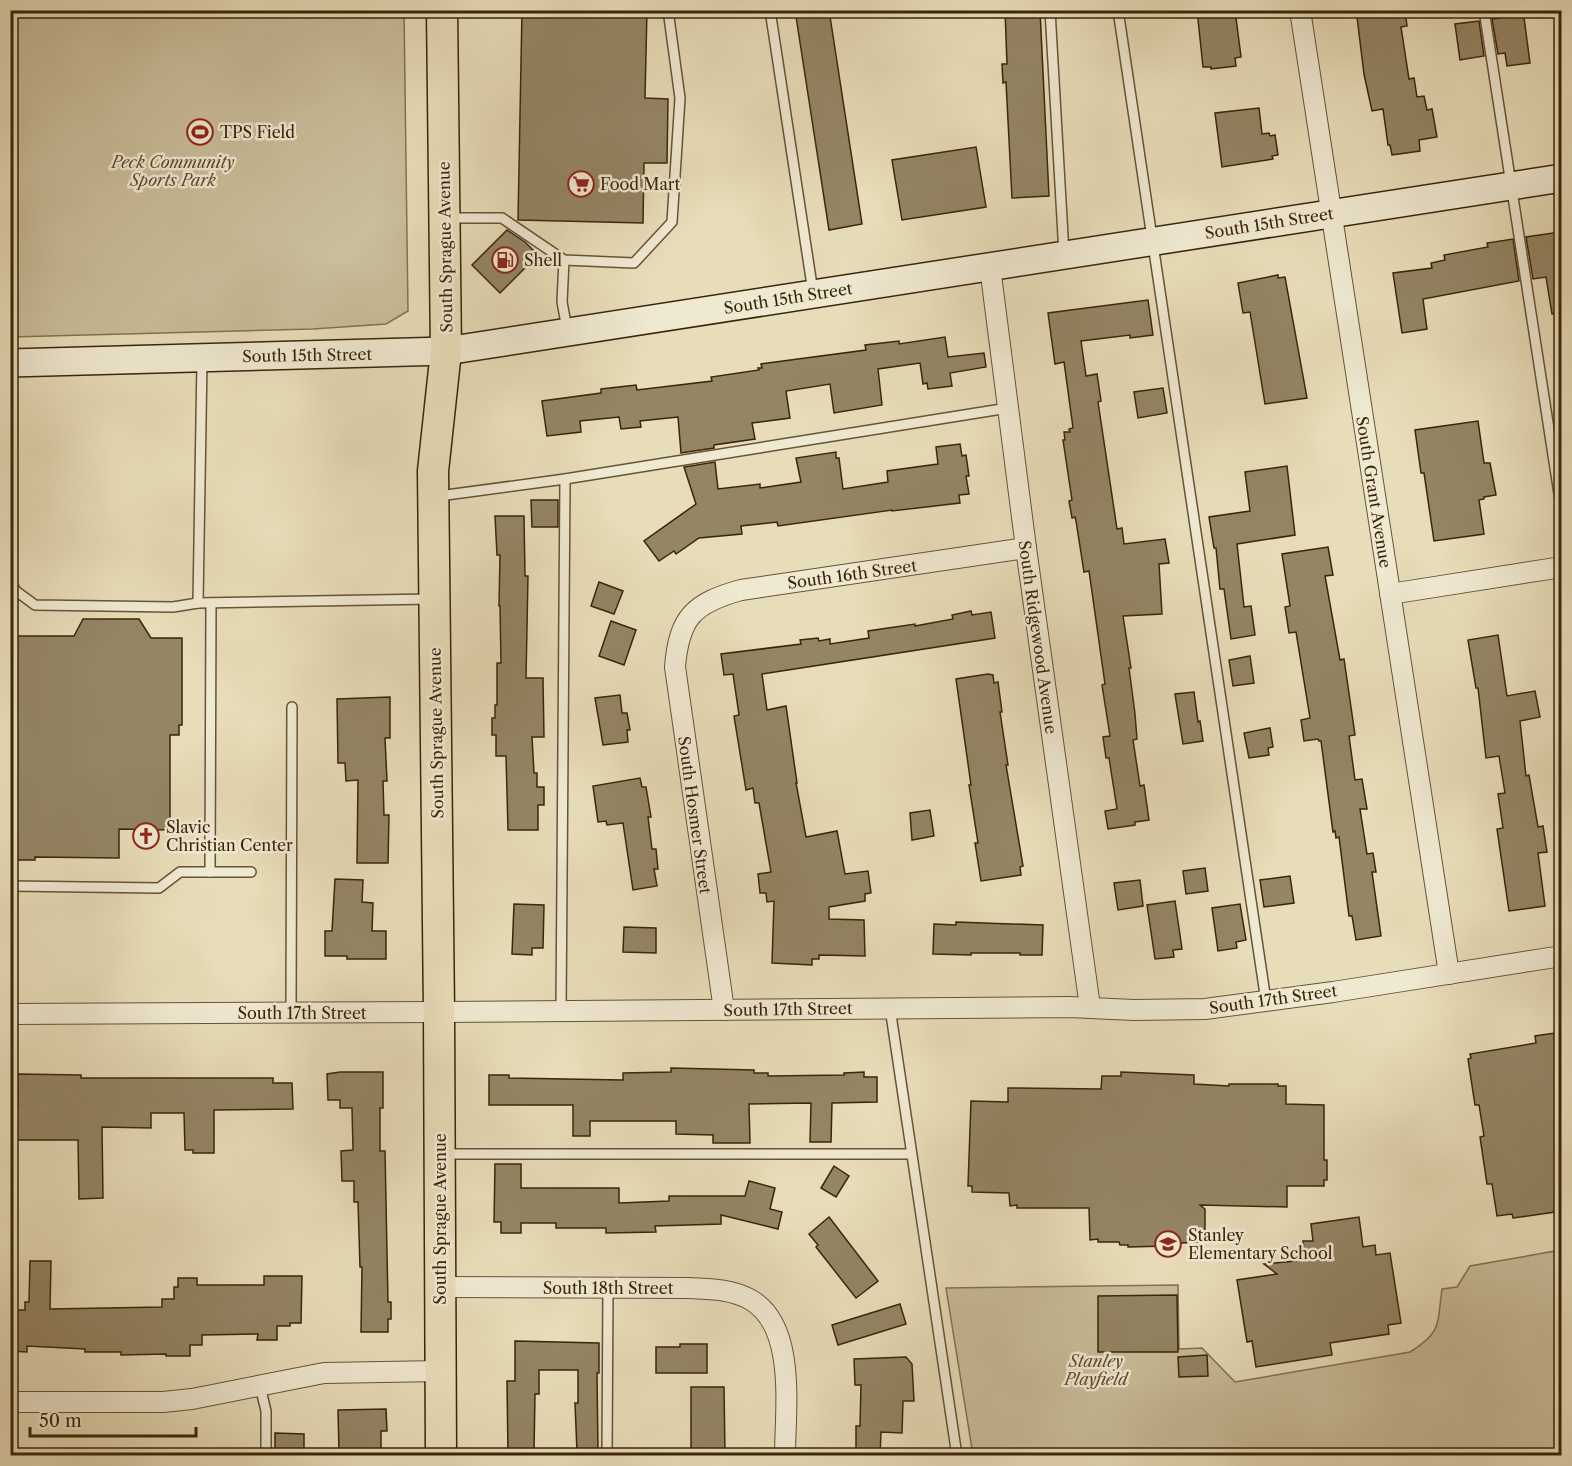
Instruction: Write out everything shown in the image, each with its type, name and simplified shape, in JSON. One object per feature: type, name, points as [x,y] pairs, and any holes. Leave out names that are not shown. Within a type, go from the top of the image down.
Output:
[{"type":"main road","name":"South Sprague Avenue","points":[[441,1455],[440,1012],[433,471],[446,351],[442,10]]},
{"type":"street","name":"South Grant Avenue","points":[[1300,10],[1449,974]]},
{"type":"street","name":"South 15th Street","points":[[10,363],[446,351],[1562,178]]},
{"type":"street","name":"South Ridgewood Avenue","points":[[990,267],[1026,548],[1090,1007]]},
{"type":"street","name":"South 16th Street","points":[[686,621],[698,609],[711,601],[741,590],[1026,548]]},
{"type":"street","points":[[1390,594],[1562,567]]},
{"type":"street","name":"South Hosmer Street","points":[[686,621],[679,635],[676,649],[675,675],[724,1010]]},
{"type":"street","name":"South 17th Street","points":[[10,1014],[1090,1007],[1134,1010],[1205,1009],[1562,956]]},
{"type":"street","name":"South 18th Street","points":[[441,1287],[714,1290],[734,1293],[749,1299],[767,1316],[778,1336],[784,1361],[785,1455]]},
{"type":"street","points":[[10,1402],[163,1402],[192,1399],[324,1373],[441,1371]]},
{"type":"lane","points":[[444,218],[502,218],[564,260],[634,263],[672,222],[680,98],[668,10]]},
{"type":"lane","points":[[770,10],[814,294]]},
{"type":"lane","points":[[1050,10],[1064,255]]},
{"type":"lane","points":[[1118,10],[1266,1001]]},
{"type":"lane","points":[[1484,10],[1562,513]]},
{"type":"lane","points":[[564,260],[562,302],[567,331]]},
{"type":"lane","points":[[198,603],[202,358]]},
{"type":"lane","points":[[433,497],[565,479],[1008,408]]},
{"type":"lane","points":[[561,1011],[565,479]]},
{"type":"lane","points":[[10,581],[16,591],[35,605],[173,607],[198,603],[435,599]]},
{"type":"lane","points":[[210,872],[211,603]]},
{"type":"lane","points":[[291,1013],[292,707]]},
{"type":"lane","points":[[10,886],[159,888],[180,872],[251,872]]},
{"type":"lane","points":[[890,1008],[957,1455]]},
{"type":"lane","points":[[440,1154],[911,1154]]},
{"type":"lane","points":[[608,1288],[608,1455]]},
{"type":"lane","points":[[260,1386],[267,1411],[266,1455]]},
{"type":"green space","name":"Peck Community Sports Park","points":[[10,11],[404,11],[408,311],[386,324],[313,329],[11,337]]},
{"type":"green space","name":"Stanley Playfield","points":[[1561,1250],[1561,1455],[973,1455],[946,1288],[1178,1285],[1179,1349],[1202,1348],[1235,1382],[1410,1352],[1433,1333],[1438,1319],[1442,1289],[1457,1287],[1470,1266]]},
{"type":"building","points":[[522,10],[647,10],[645,98],[668,99],[667,163],[644,163],[643,223],[518,220]]},
{"type":"building","points":[[795,10],[829,10],[862,224],[829,230]]},
{"type":"building","points":[[1005,10],[1040,10],[1049,196],[1012,198],[1006,82],[1003,83],[1002,64],[1007,64]]},
{"type":"building","points":[[1197,10],[1235,10],[1241,57],[1235,58],[1236,66],[1211,69],[1211,67],[1203,67]]},
{"type":"building","points":[[1361,10],[1405,10],[1407,26],[1401,27],[1409,79],[1414,78],[1417,97],[1424,96],[1427,110],[1432,109],[1437,137],[1419,140],[1420,151],[1392,155],[1390,145],[1388,145],[1383,109],[1372,111],[1364,74],[1357,17],[1362,16]]},
{"type":"building","points":[[1499,10],[1523,10],[1530,63],[1507,66],[1505,53],[1498,54],[1492,19],[1501,18]]},
{"type":"building","points":[[1479,21],[1484,56],[1460,60],[1455,24]]},
{"type":"building","points":[[1259,108],[1262,134],[1275,135],[1278,155],[1272,156],[1273,159],[1222,167],[1215,113]]},
{"type":"building","points":[[976,147],[986,207],[902,220],[892,160]]},
{"type":"building","name":"Shell","points":[[507,230],[525,242],[538,255],[500,293],[472,265]]},
{"type":"building","points":[[1560,232],[1562,313],[1552,314],[1546,277],[1533,279],[1526,237]]},
{"type":"building","points":[[1513,239],[1519,281],[1423,299],[1427,329],[1402,333],[1393,273],[1432,268],[1431,263],[1445,260],[1444,255],[1488,247],[1487,243]]},
{"type":"building","points":[[1278,275],[1278,278],[1285,277],[1307,398],[1265,404],[1250,312],[1243,313],[1238,283]]},
{"type":"building","points":[[1148,300],[1153,335],[1130,338],[1130,335],[1081,341],[1086,376],[1097,374],[1101,401],[1098,402],[1117,529],[1122,528],[1124,544],[1165,539],[1169,563],[1159,564],[1162,614],[1123,616],[1135,714],[1137,739],[1133,740],[1140,786],[1144,785],[1149,820],[1135,822],[1135,825],[1108,829],[1105,811],[1117,809],[1109,758],[1106,758],[1103,737],[1110,736],[1102,685],[1105,684],[1089,571],[1084,572],[1076,521],[1075,517],[1072,518],[1069,501],[1072,500],[1063,440],[1065,440],[1064,432],[1070,432],[1069,429],[1073,428],[1064,362],[1055,364],[1048,313]]},
{"type":"building","points":[[945,337],[948,357],[984,353],[986,367],[950,373],[952,386],[928,389],[927,383],[923,384],[920,363],[878,369],[882,405],[834,413],[830,384],[786,391],[790,418],[752,423],[755,439],[681,453],[678,417],[640,421],[641,427],[621,429],[619,417],[580,421],[581,432],[547,436],[542,401],[601,393],[601,389],[636,385],[637,390],[712,381],[711,377],[759,370],[758,368],[762,368],[761,364],[866,350],[865,345],[899,341],[899,344]]},
{"type":"building","points":[[1163,388],[1167,413],[1138,418],[1134,392]]},
{"type":"building","points":[[1478,421],[1484,463],[1490,463],[1496,495],[1479,500],[1484,534],[1434,541],[1415,430]]},
{"type":"building","points":[[960,444],[962,456],[966,455],[969,494],[959,495],[960,503],[778,526],[777,522],[741,526],[742,534],[699,538],[676,554],[674,551],[659,561],[644,541],[696,504],[684,467],[715,462],[718,489],[760,484],[760,488],[801,482],[796,458],[836,452],[836,458],[839,458],[843,489],[888,482],[887,471],[938,464],[936,447]]},
{"type":"building","points":[[1287,466],[1295,535],[1237,544],[1244,607],[1251,606],[1255,635],[1231,639],[1224,589],[1220,589],[1216,548],[1214,548],[1209,517],[1250,511],[1245,472]]},
{"type":"building","points":[[531,500],[558,500],[558,527],[532,527]]},
{"type":"building","points":[[495,516],[524,516],[525,576],[528,576],[526,678],[543,678],[544,737],[532,737],[537,787],[544,787],[544,805],[538,805],[538,830],[508,830],[506,756],[496,756],[496,735],[492,735],[492,718],[495,718],[495,705],[497,705],[497,663],[501,663],[500,555],[497,555]]},
{"type":"building","points":[[1328,547],[1333,575],[1325,576],[1340,660],[1344,659],[1355,735],[1349,736],[1355,780],[1362,779],[1367,809],[1360,809],[1367,854],[1373,853],[1376,872],[1372,872],[1381,936],[1356,940],[1352,916],[1349,916],[1339,837],[1336,838],[1335,831],[1333,832],[1321,741],[1318,739],[1304,741],[1301,720],[1310,718],[1296,632],[1289,633],[1285,607],[1290,606],[1282,554]]},
{"type":"building","points":[[599,582],[623,591],[614,614],[591,606]]},
{"type":"building","points":[[971,611],[972,615],[991,612],[995,638],[762,674],[767,710],[786,706],[806,837],[837,831],[845,874],[868,871],[871,893],[865,894],[865,901],[829,907],[829,919],[864,920],[865,956],[819,955],[819,959],[812,959],[812,965],[772,963],[774,901],[767,902],[766,893],[760,893],[758,874],[771,872],[759,803],[755,803],[753,788],[746,790],[734,716],[739,715],[733,674],[724,675],[721,654],[801,644],[800,640],[818,638],[819,641],[830,639],[830,644],[869,638],[868,631],[953,619],[952,615]]},
{"type":"building","points":[[83,619],[139,619],[151,638],[182,638],[182,725],[179,725],[179,735],[170,735],[170,830],[119,829],[119,858],[35,857],[35,860],[10,860],[10,636],[74,636]]},
{"type":"building","points":[[611,621],[636,630],[624,665],[599,656]]},
{"type":"building","points":[[1498,635],[1507,696],[1535,691],[1540,717],[1520,721],[1526,776],[1529,775],[1538,827],[1543,826],[1547,852],[1538,853],[1545,906],[1509,911],[1497,829],[1503,828],[1498,794],[1505,793],[1499,756],[1486,758],[1478,688],[1476,688],[1468,640]]},
{"type":"building","points":[[1250,656],[1254,683],[1233,686],[1229,660]]},
{"type":"building","points":[[993,675],[994,683],[998,682],[1008,765],[1006,765],[1023,866],[1020,867],[1021,875],[981,881],[975,843],[978,843],[969,785],[971,785],[956,679]]},
{"type":"building","points":[[1194,692],[1203,741],[1183,744],[1175,694]]},
{"type":"building","points":[[620,695],[622,713],[627,713],[630,730],[627,730],[628,742],[603,745],[595,698]]},
{"type":"building","points":[[390,697],[390,738],[385,738],[387,781],[383,781],[384,815],[389,815],[388,863],[357,863],[358,780],[346,781],[345,763],[338,763],[337,699]]},
{"type":"building","points":[[1270,728],[1273,747],[1268,748],[1269,755],[1249,758],[1244,733]]},
{"type":"building","points":[[640,778],[642,787],[646,787],[651,817],[648,817],[652,849],[656,849],[658,869],[654,869],[657,886],[633,890],[623,823],[607,825],[606,821],[598,822],[593,786]]},
{"type":"building","points":[[930,810],[934,836],[912,840],[910,813]]},
{"type":"building","points":[[1205,868],[1208,891],[1186,894],[1183,871]]},
{"type":"building","points":[[1290,876],[1294,903],[1264,907],[1260,880]]},
{"type":"building","points":[[335,879],[363,880],[362,902],[373,903],[372,931],[386,931],[386,959],[347,959],[347,956],[325,956],[325,931],[332,931]]},
{"type":"building","points":[[1140,880],[1143,906],[1118,910],[1114,883]]},
{"type":"building","points":[[1175,901],[1182,949],[1173,950],[1174,957],[1155,959],[1147,905]]},
{"type":"building","points":[[514,904],[544,905],[543,948],[532,948],[532,955],[512,954]]},
{"type":"building","points":[[1240,904],[1246,940],[1236,942],[1237,948],[1218,951],[1212,908]]},
{"type":"building","points":[[956,922],[1043,925],[1042,955],[933,954],[934,924],[956,925]]},
{"type":"building","points":[[624,927],[656,928],[656,953],[623,952]]},
{"type":"building","points":[[1562,1032],[1562,1211],[1513,1218],[1512,1214],[1497,1216],[1492,1184],[1487,1184],[1480,1137],[1484,1136],[1479,1105],[1475,1105],[1468,1059],[1471,1058],[1470,1054],[1536,1043],[1535,1036]]},
{"type":"building","points":[[671,1068],[754,1070],[754,1073],[768,1073],[768,1076],[844,1075],[844,1073],[864,1072],[864,1077],[877,1077],[877,1102],[832,1103],[831,1142],[810,1142],[811,1103],[749,1104],[750,1143],[713,1143],[713,1135],[676,1134],[676,1121],[590,1121],[590,1136],[573,1136],[573,1105],[489,1105],[489,1075],[509,1075],[509,1078],[623,1080],[623,1073],[671,1072]]},
{"type":"building","points":[[383,1072],[380,1151],[385,1151],[388,1302],[391,1302],[388,1332],[361,1332],[362,1267],[360,1267],[358,1202],[354,1202],[354,1181],[342,1181],[341,1151],[353,1150],[352,1108],[340,1108],[340,1100],[328,1100],[327,1074]]},
{"type":"building","points":[[1121,1072],[1194,1075],[1194,1084],[1229,1086],[1229,1084],[1278,1084],[1278,1086],[1286,1086],[1286,1104],[1324,1105],[1324,1160],[1327,1160],[1327,1180],[1324,1180],[1324,1186],[1287,1186],[1287,1207],[1200,1205],[1205,1209],[1205,1239],[1197,1239],[1197,1242],[1167,1244],[1167,1246],[1128,1247],[1128,1245],[1120,1245],[1119,1242],[1090,1240],[1089,1208],[1017,1208],[1017,1205],[1010,1206],[1009,1193],[972,1192],[972,1186],[968,1186],[971,1101],[1008,1102],[1008,1088],[1101,1089],[1102,1076],[1121,1076]]},
{"type":"building","points":[[18,1074],[81,1075],[81,1078],[273,1078],[273,1083],[292,1083],[293,1109],[214,1110],[214,1153],[193,1153],[193,1150],[185,1150],[184,1113],[151,1113],[151,1128],[102,1127],[103,1198],[79,1199],[78,1140],[15,1140]]},
{"type":"building","points":[[495,1164],[521,1164],[521,1188],[619,1188],[619,1203],[669,1201],[669,1196],[745,1196],[749,1181],[775,1188],[770,1209],[782,1212],[778,1229],[721,1215],[721,1224],[655,1226],[656,1232],[606,1233],[606,1228],[556,1228],[556,1223],[521,1223],[521,1233],[501,1233],[501,1222],[494,1222]]},
{"type":"building","points":[[834,1166],[849,1176],[836,1197],[821,1188]]},
{"type":"building","points":[[829,1217],[878,1281],[856,1298],[816,1247],[818,1245],[809,1234]]},
{"type":"building","points":[[1359,1217],[1363,1247],[1375,1245],[1376,1255],[1390,1253],[1401,1323],[1388,1325],[1389,1334],[1330,1343],[1332,1355],[1256,1367],[1252,1341],[1247,1342],[1237,1280],[1277,1274],[1264,1264],[1305,1260],[1303,1241],[1313,1241],[1311,1224]]},
{"type":"building","points":[[30,1261],[51,1261],[50,1309],[162,1307],[162,1299],[174,1299],[174,1287],[178,1287],[178,1278],[197,1278],[197,1285],[264,1285],[264,1276],[302,1276],[301,1323],[277,1326],[277,1340],[257,1340],[258,1334],[202,1335],[202,1345],[190,1345],[190,1356],[121,1355],[121,1352],[85,1352],[85,1349],[27,1346],[27,1352],[10,1351],[12,1310],[25,1310],[25,1302],[29,1302]]},
{"type":"building","points":[[1177,1295],[1178,1352],[1098,1352],[1098,1296]]},
{"type":"building","points":[[900,1304],[906,1324],[838,1345],[832,1325]]},
{"type":"building","points":[[515,1341],[599,1343],[598,1452],[577,1452],[575,1403],[578,1403],[578,1370],[539,1370],[539,1394],[535,1394],[534,1451],[532,1455],[508,1455],[507,1381],[515,1381]]},
{"type":"building","points":[[680,1344],[707,1344],[707,1373],[656,1373],[656,1347],[680,1347]]},
{"type":"building","points":[[1207,1355],[1208,1376],[1179,1377],[1178,1357]]},
{"type":"building","points":[[906,1357],[912,1364],[914,1401],[903,1401],[902,1433],[881,1432],[880,1455],[856,1455],[856,1426],[860,1426],[861,1385],[855,1385],[854,1359]]},
{"type":"building","points":[[691,1387],[724,1387],[725,1455],[700,1455],[700,1452],[691,1452]]},
{"type":"building","points":[[386,1409],[387,1431],[381,1431],[381,1451],[339,1452],[338,1410]]},
{"type":"building","points":[[275,1433],[304,1434],[304,1455],[275,1455]]},
{"type":"place","name":"TPS Field","points":[[200,132]]},
{"type":"place","name":"Food Mart","points":[[581,184]]},
{"type":"place","name":"Shell","points":[[505,260]]},
{"type":"place","name":"Slavic Christian Center","points":[[146,836]]},
{"type":"place","name":"Stanley Elementary School","points":[[1168,1244]]}]
